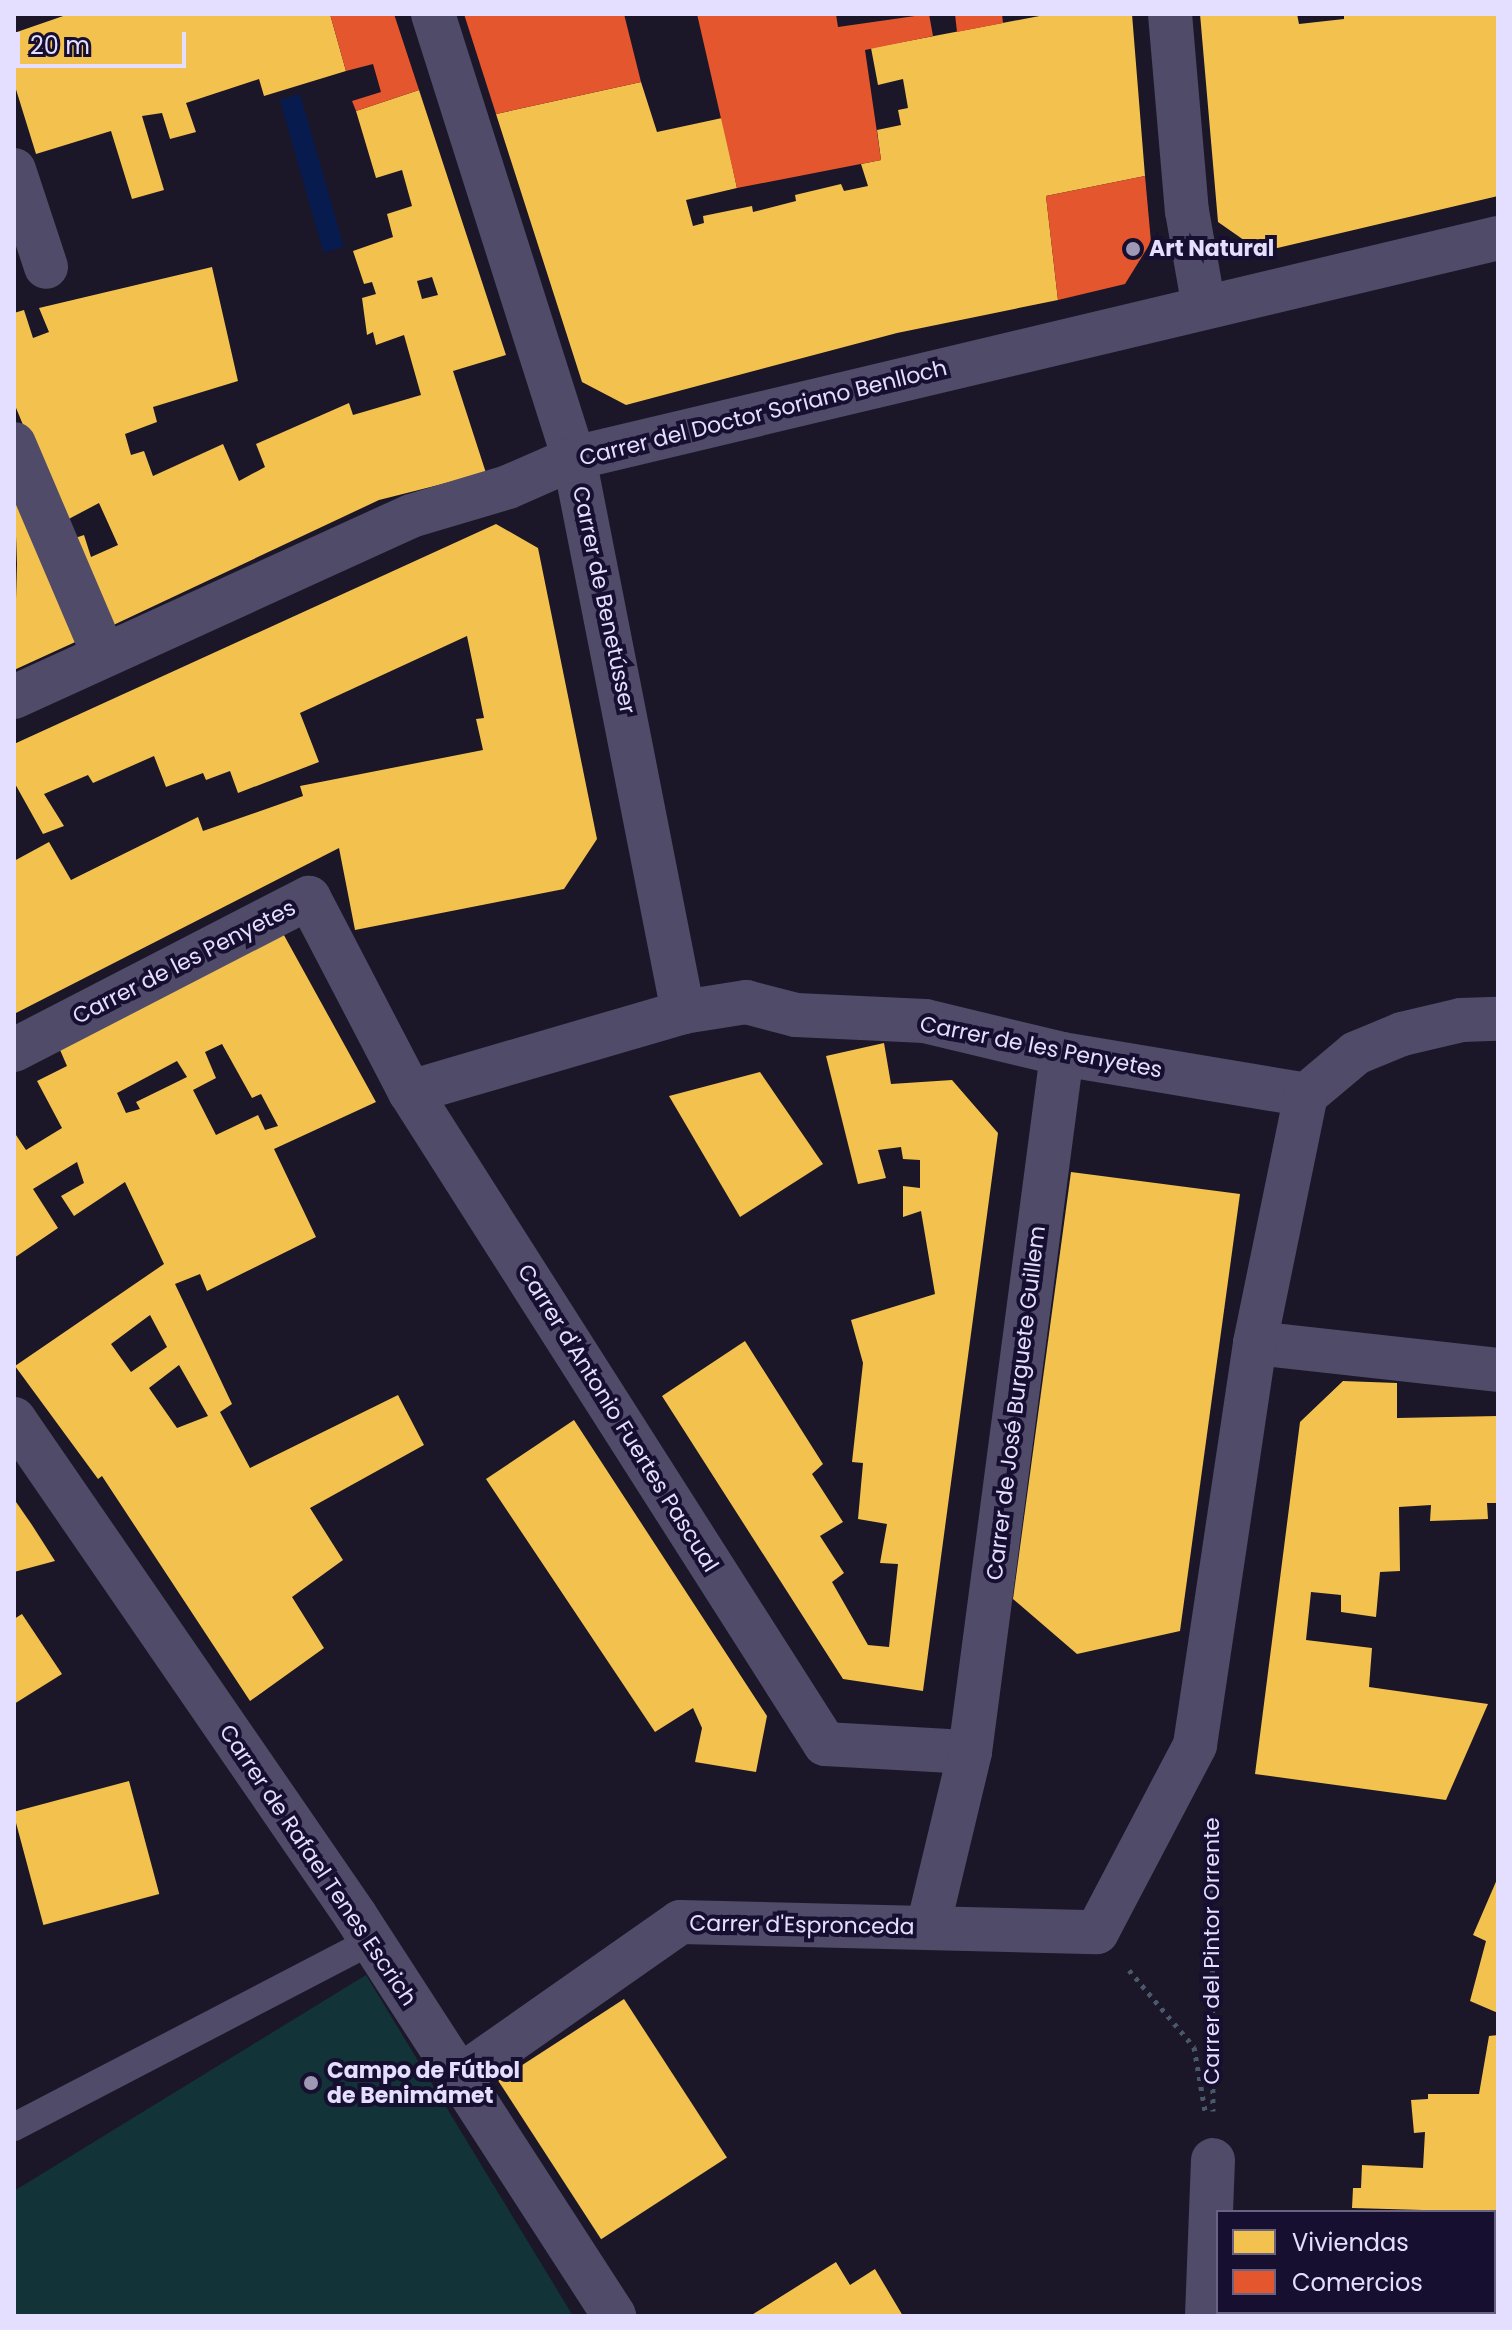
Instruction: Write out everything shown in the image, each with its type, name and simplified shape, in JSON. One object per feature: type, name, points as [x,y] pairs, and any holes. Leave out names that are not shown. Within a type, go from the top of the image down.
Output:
[{"type":"street","name":"Carrer de Benetússer","points":[[433,14],[574,458],[683,1012]]},
{"type":"street","points":[[1170,14],[1187,211],[1204,307]]},
{"type":"street","points":[[14,170],[46,267]]},
{"type":"street","name":"Carrer del Doctor Soriano Benlloch","points":[[14,697],[103,653],[411,516],[508,487],[574,458],[1498,238]]},
{"type":"street","points":[[14,444],[103,653]]},
{"type":"street","name":"Carrer de les Penyetes","points":[[14,1050],[309,898],[410,1092],[683,1012],[746,1002],[796,1015],[925,1021],[1062,1054],[1306,1095]]},
{"type":"street","points":[[1097,1932],[1195,1745],[1255,1343],[1306,1095],[1356,1053],[1402,1034],[1461,1020],[1498,1019]]},
{"type":"street","name":"Carrer de José Burguete Guillem","points":[[928,1927],[970,1752],[1062,1054]]},
{"type":"street","name":"Carrer d'Antonio Fuertes Pascual","points":[[410,1092],[825,1744],[970,1752]]},
{"type":"street","points":[[1255,1343],[1498,1370]]},
{"type":"street","name":"Carrer de Rafael Tenes Escrich","points":[[14,1419],[372,1941],[614,2316]]},
{"type":"street","name":"Carrer d'Espronceda","points":[[459,2077],[680,1922],[1097,1932]]},
{"type":"street","points":[[1207,2316],[1213,2160]]},
{"type":"lane","points":[[14,2127],[372,1941]]},
{"type":"path","name":"Carrer del Pintor Orrente","points":[[1195,1745],[1211,1786],[1213,2160]]},
{"type":"path","name":"Carrer del Pintor Orrente","points":[[1097,1932],[1194,2047],[1213,2160]]},
{"type":"green space","name":"Campo de Fútbol de Benimámet","points":[[366,1975],[573,2316],[14,2316],[14,2191]]},
{"type":"water","points":[[300,94],[344,247],[324,253],[280,100]]},
{"type":"building: Viviendas","points":[[69,14],[330,14],[346,71],[264,96],[259,79],[186,103],[196,132],[170,139],[162,113],[142,116],[164,190],[132,199],[111,131],[36,154],[14,83],[14,33]]},
{"type":"building: Viviendas","points":[[1050,14],[1132,14],[1145,176],[1046,196],[1058,300],[897,333],[626,405],[582,382],[496,114],[641,82],[657,132],[722,118],[737,188],[686,200],[693,226],[704,223],[703,216],[752,206],[753,212],[796,201],[795,195],[841,184],[844,191],[868,186],[861,164],[881,160],[877,130],[901,125],[898,110],[908,108],[903,79],[878,85],[871,48]]},
{"type":"building: Viviendas","points":[[1200,14],[1297,14],[1299,24],[1344,19],[1344,14],[1498,14],[1498,196],[1261,252],[1218,222]]},
{"type":"building: Viviendas","points":[[419,90],[506,355],[453,371],[486,473],[379,500],[107,628],[72,539],[84,535],[91,557],[118,545],[99,503],[63,522],[14,403],[14,313],[24,310],[33,338],[49,332],[39,308],[212,267],[238,381],[153,407],[157,422],[125,434],[131,455],[144,451],[153,476],[223,444],[239,481],[265,467],[256,444],[349,403],[353,415],[421,395],[404,335],[376,345],[373,332],[367,335],[362,298],[376,294],[372,282],[364,284],[353,251],[393,237],[387,214],[412,206],[402,170],[376,178],[356,111]],"holes":[[[432,277],[438,295],[422,299],[417,281]]]},
{"type":"building: Viviendas","points":[[14,479],[84,638],[14,670],[17,564]]},
{"type":"building: Viviendas","points":[[496,524],[538,548],[597,839],[564,889],[355,930],[339,848],[14,1014],[14,861],[49,842],[71,880],[198,817],[203,831],[303,796],[300,786],[483,750],[476,719],[484,718],[467,636],[300,713],[319,762],[238,793],[230,771],[206,780],[203,773],[166,787],[154,756],[93,783],[88,775],[44,794],[64,826],[43,834],[14,782],[14,744]]},
{"type":"building: Viviendas","points":[[280,928],[376,1102],[274,1149],[316,1237],[207,1291],[200,1274],[175,1284],[232,1404],[220,1412],[250,1468],[398,1395],[424,1445],[310,1508],[343,1560],[292,1597],[324,1648],[250,1701],[102,1476],[98,1479],[15,1366],[164,1264],[125,1182],[74,1216],[61,1196],[84,1183],[77,1162],[33,1189],[58,1228],[14,1258],[14,1132],[26,1150],[62,1128],[37,1081],[67,1066],[57,1043]],"holes":[[[222,1044],[252,1098],[261,1094],[278,1126],[265,1130],[258,1115],[216,1135],[193,1090],[216,1078],[205,1052]],[[177,1061],[187,1077],[136,1102],[140,1109],[126,1113],[117,1093]],[[150,1315],[167,1347],[131,1372],[111,1344]],[[179,1365],[208,1416],[177,1428],[149,1388]]]},
{"type":"building: Viviendas","points":[[884,1043],[891,1084],[952,1080],[998,1133],[923,1691],[843,1679],[662,1396],[745,1341],[823,1464],[812,1474],[843,1522],[820,1536],[844,1573],[832,1582],[868,1645],[889,1647],[898,1564],[880,1563],[887,1524],[858,1519],[863,1463],[852,1462],[863,1363],[851,1320],[935,1294],[921,1211],[903,1217],[903,1186],[920,1188],[920,1160],[903,1159],[901,1147],[878,1150],[886,1178],[858,1184],[826,1056]]},
{"type":"building: Viviendas","points":[[760,1072],[823,1164],[740,1217],[669,1096]]},
{"type":"building: Viviendas","points":[[1071,1172],[1240,1194],[1180,1631],[1077,1654],[1013,1599]]},
{"type":"building: Viviendas","points":[[1343,1381],[1397,1383],[1397,1418],[1498,1416],[1498,1503],[1487,1503],[1488,1519],[1430,1521],[1431,1505],[1399,1507],[1400,1571],[1380,1572],[1376,1617],[1341,1612],[1341,1595],[1311,1592],[1306,1640],[1372,1648],[1369,1687],[1488,1704],[1446,1800],[1255,1774],[1300,1422]]},
{"type":"building: Viviendas","points":[[574,1420],[767,1716],[756,1772],[695,1762],[702,1728],[693,1708],[655,1732],[486,1479]]},
{"type":"building: Viviendas","points":[[14,1499],[32,1525],[55,1561],[14,1572]]},
{"type":"building: Viviendas","points":[[22,1614],[62,1674],[14,1704],[14,1619]]},
{"type":"building: Viviendas","points":[[129,1781],[159,1894],[43,1925],[14,1812]]},
{"type":"building: Viviendas","points":[[1498,1877],[1498,2013],[1470,2001],[1486,1941],[1473,1935]]},
{"type":"building: Viviendas","points":[[624,1999],[727,2158],[601,2239],[498,2081]]},
{"type":"building: Viviendas","points":[[1498,2035],[1498,2316],[1416,2316],[1496,2314],[1496,2210],[1352,2208],[1353,2188],[1361,2188],[1362,2165],[1423,2168],[1425,2132],[1414,2133],[1411,2100],[1428,2099],[1428,2094],[1479,2094],[1489,2036]]},
{"type":"building: Viviendas","points":[[836,2262],[850,2285],[875,2269],[903,2316],[750,2316]]},
{"type":"building: Viviendas","points":[[1218,2314],[1371,2314],[1371,2316]]},
{"type":"building: Comercios","points":[[330,14],[394,14],[419,90],[356,111],[352,101],[381,92],[373,64],[346,71]]},
{"type":"building: Comercios","points":[[464,14],[624,14],[641,82],[496,114]]},
{"type":"building: Comercios","points":[[697,14],[836,14],[838,27],[929,14],[933,36],[865,50],[881,160],[737,188]]},
{"type":"building: Comercios","points":[[955,14],[1002,14],[1003,23],[957,32]]},
{"type":"building: Comercios","points":[[1145,176],[1151,242],[1125,284],[1058,300],[1046,196]]},
{"type":"place","name":"Art Natural","points":[[1133,249]]},
{"type":"place","name":"Campo de Fútbol de Benimámet","points":[[311,2083]]}]
